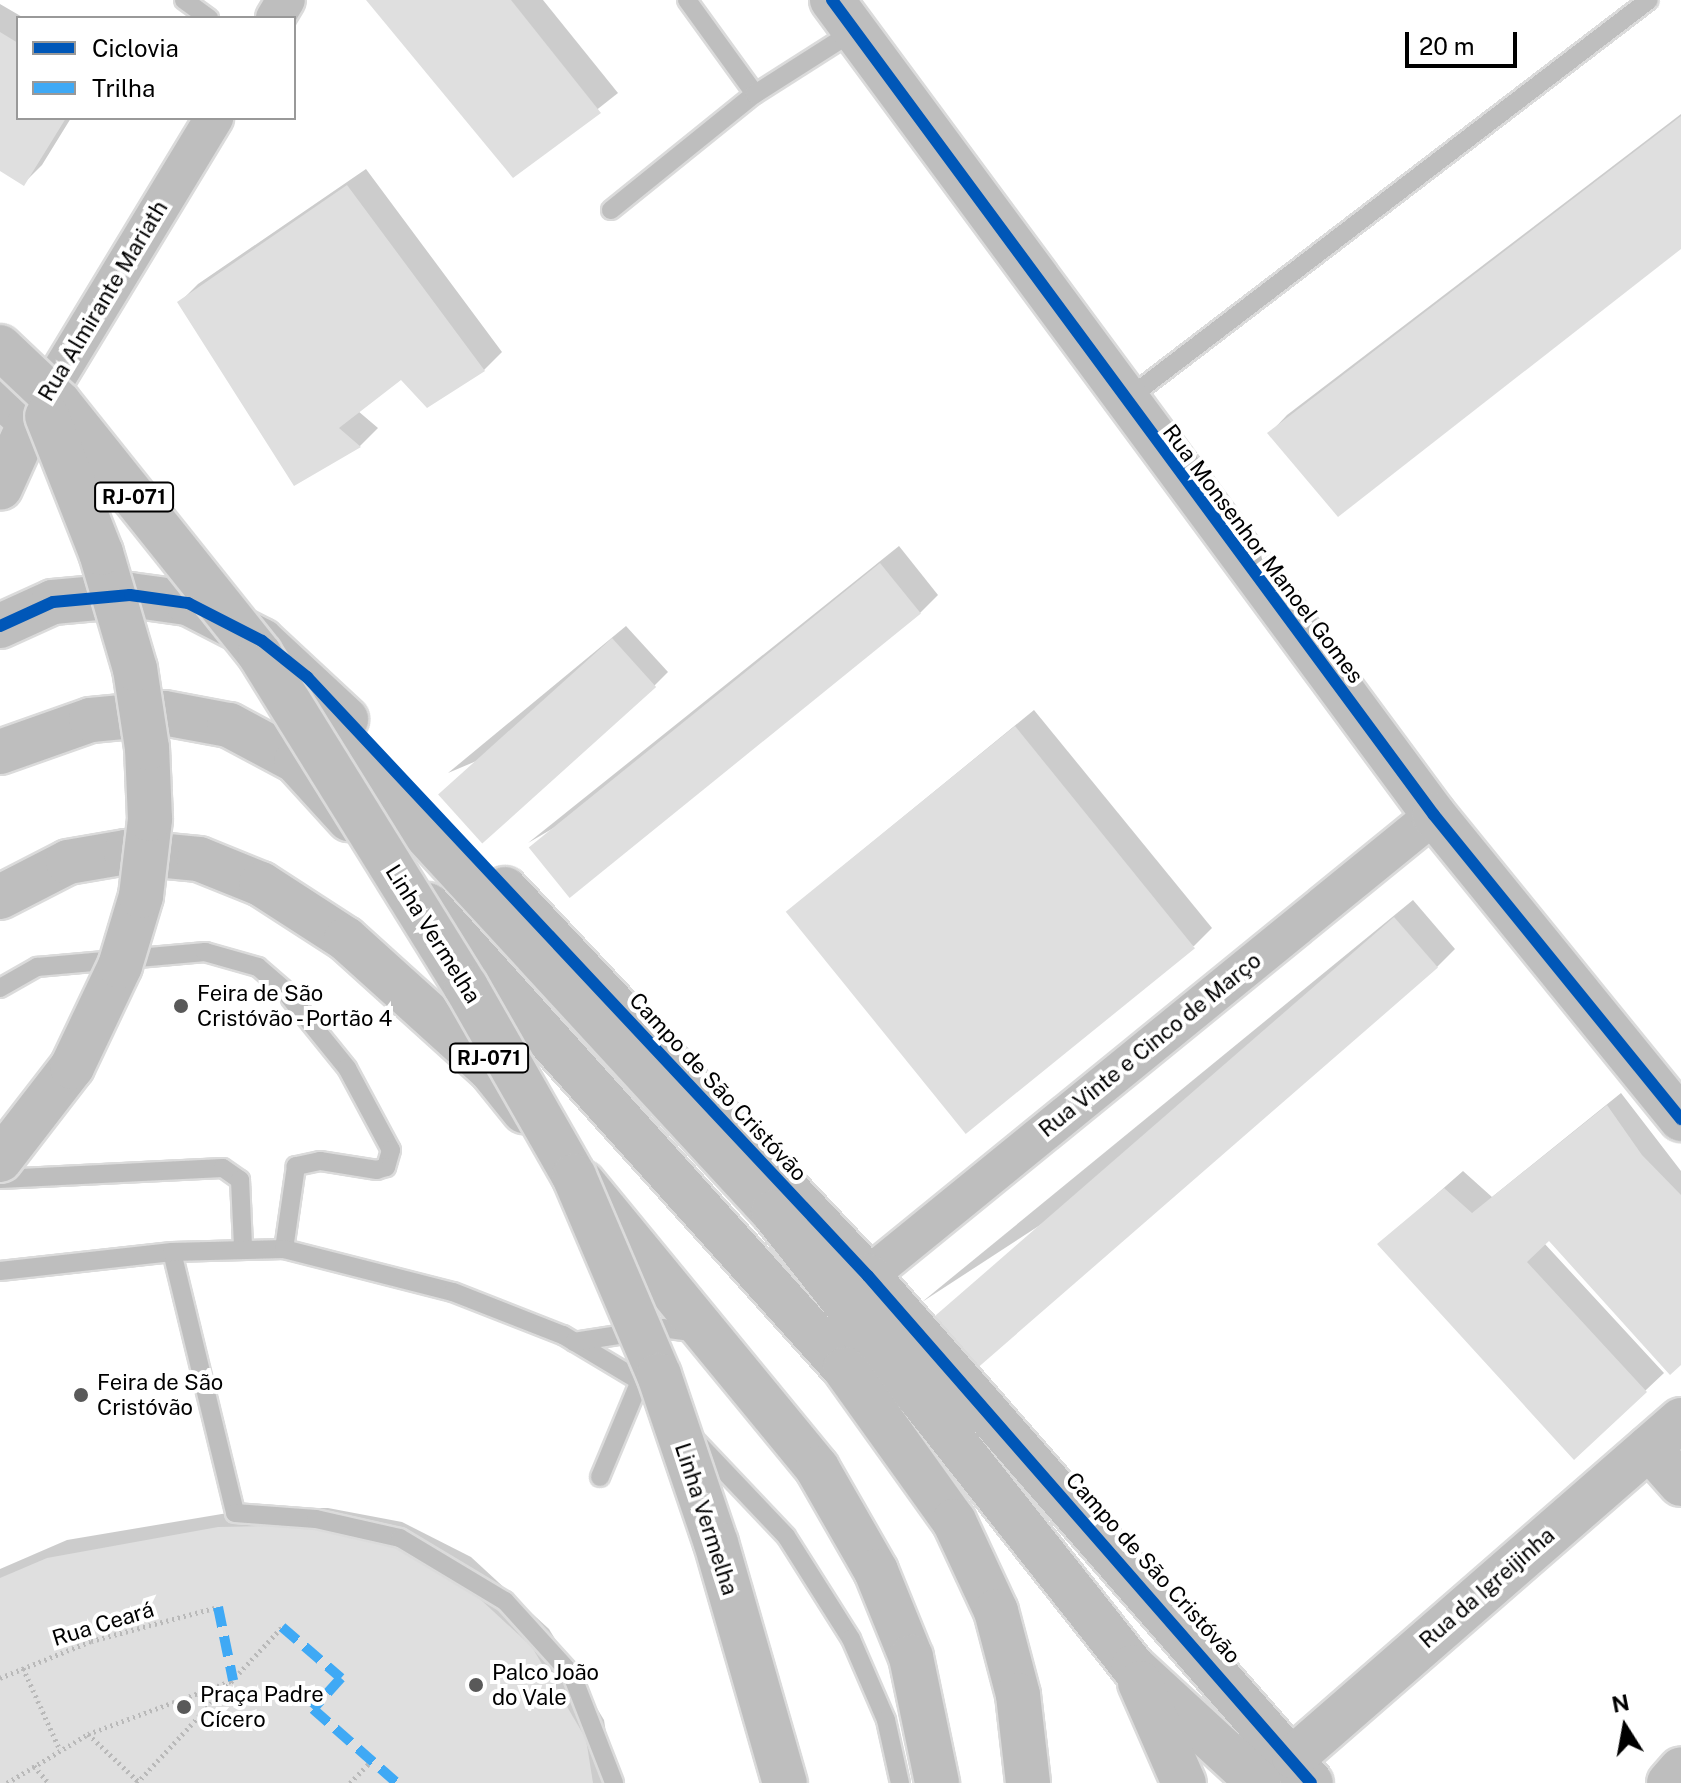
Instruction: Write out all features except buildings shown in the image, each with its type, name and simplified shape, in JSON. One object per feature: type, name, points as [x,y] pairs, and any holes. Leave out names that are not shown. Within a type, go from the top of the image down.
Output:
[{"type":"main road","name":"Rua Monsenhor Manoel Gomes","points":[[843,15],[1123,401],[1434,815],[1681,1119]]},
{"type":"main road","name":"Linha Vermelha","points":[[0,347],[59,403],[260,655],[466,987],[574,1176],[659,1375],[716,1543],[785,1783]]},
{"type":"main road","name":"Linha Vermelha","points":[[0,371],[26,411],[246,663],[453,994],[560,1183],[644,1376],[701,1544],[770,1783]]},
{"type":"main road","name":"Rua Almirante Mariath","points":[[0,488],[26,411]]},
{"type":"main road","points":[[0,1160],[72,1067],[120,966],[141,896],[150,819],[147,748],[135,669],[101,553],[26,411]]},
{"type":"main road","name":"Campo de São Cristóvão","points":[[0,626],[53,602],[130,595],[188,603],[262,641],[307,677],[868,1276],[1302,1770]]},
{"type":"main road","points":[[260,655],[773,1212],[1133,1667],[1259,1783]]},
{"type":"main road","points":[[0,752],[91,720],[164,713],[229,725],[296,761],[679,1179],[845,1369],[954,1521],[996,1611],[1018,1695],[1028,1783]]},
{"type":"main road","points":[[0,897],[68,862],[126,852],[199,859],[261,884],[346,939],[491,1070],[817,1468],[876,1571],[911,1657],[932,1739],[937,1783]]},
{"type":"main road","name":"Rua da Igreijinha","points":[[1302,1770],[1681,1420]]},
{"type":"main road","points":[[1649,1448],[1681,1484]]},
{"type":"main road","points":[[1133,1667],[1184,1783]]},
{"type":"main road","points":[[932,1739],[964,1783]]},
{"type":"main road","points":[[1669,1783],[1681,1769]]},
{"type":"street","name":"Rua Almirante Mariath","points":[[26,411],[213,120]]},
{"type":"street","name":"Rua Vinte e Cinco de Março","points":[[868,1276],[1434,815]]},
{"type":"lane","points":[[184,0],[206,16]]},
{"type":"lane","points":[[687,0],[755,94]]},
{"type":"lane","points":[[1123,401],[1649,0]]},
{"type":"lane","points":[[611,210],[755,94],[843,15]]},
{"type":"lane","points":[[0,988],[15,976],[59,963],[205,952],[235,957],[258,967],[283,989],[347,1068],[387,1140],[390,1160],[377,1170],[320,1161],[296,1166],[284,1249]]},
{"type":"lane","points":[[0,1179],[223,1168],[240,1180],[243,1247]]},
{"type":"lane","points":[[0,1271],[172,1252],[243,1247],[284,1249],[453,1292],[574,1342],[640,1381],[786,1536],[851,1639],[886,1720],[900,1783]]},
{"type":"lane","points":[[172,1252],[235,1513],[316,1519],[400,1538],[505,1601],[572,1675],[614,1783]]},
{"type":"lane","points":[[574,1342],[662,1328],[707,1334]]},
{"type":"lane","points":[[600,1477],[640,1381]]},
{"type":"path","points":[[88,1734],[138,1782],[282,1627]]},
{"type":"path","points":[[23,1668],[60,1750]]},
{"type":"path","points":[[7,1783],[88,1734],[233,1680]]},
{"type":"path","points":[[350,1783],[371,1761]]},
{"type":"path","points":[[34,1766],[49,1783]]},
{"type":"marked path","points":[[218,1607],[233,1680]]},
{"type":"marked path","points":[[282,1627],[341,1678],[313,1709],[397,1783]]},
{"type":"cycle path","points":[[832,0],[1434,815],[1681,1119]]},
{"type":"cycle path","points":[[0,626],[53,602],[130,595],[188,603],[262,641],[307,677],[868,1276],[1311,1783]]},
{"type":"place","name":"Feira de São Cristóvão - Portão 4","points":[[181,1006]]},
{"type":"place","name":"Feira de São Cristóvão","points":[[81,1395]]},
{"type":"place","name":"Palco João do Vale","points":[[476,1685]]},
{"type":"place","name":"Praça Padre Cícero","points":[[184,1707]]}]
